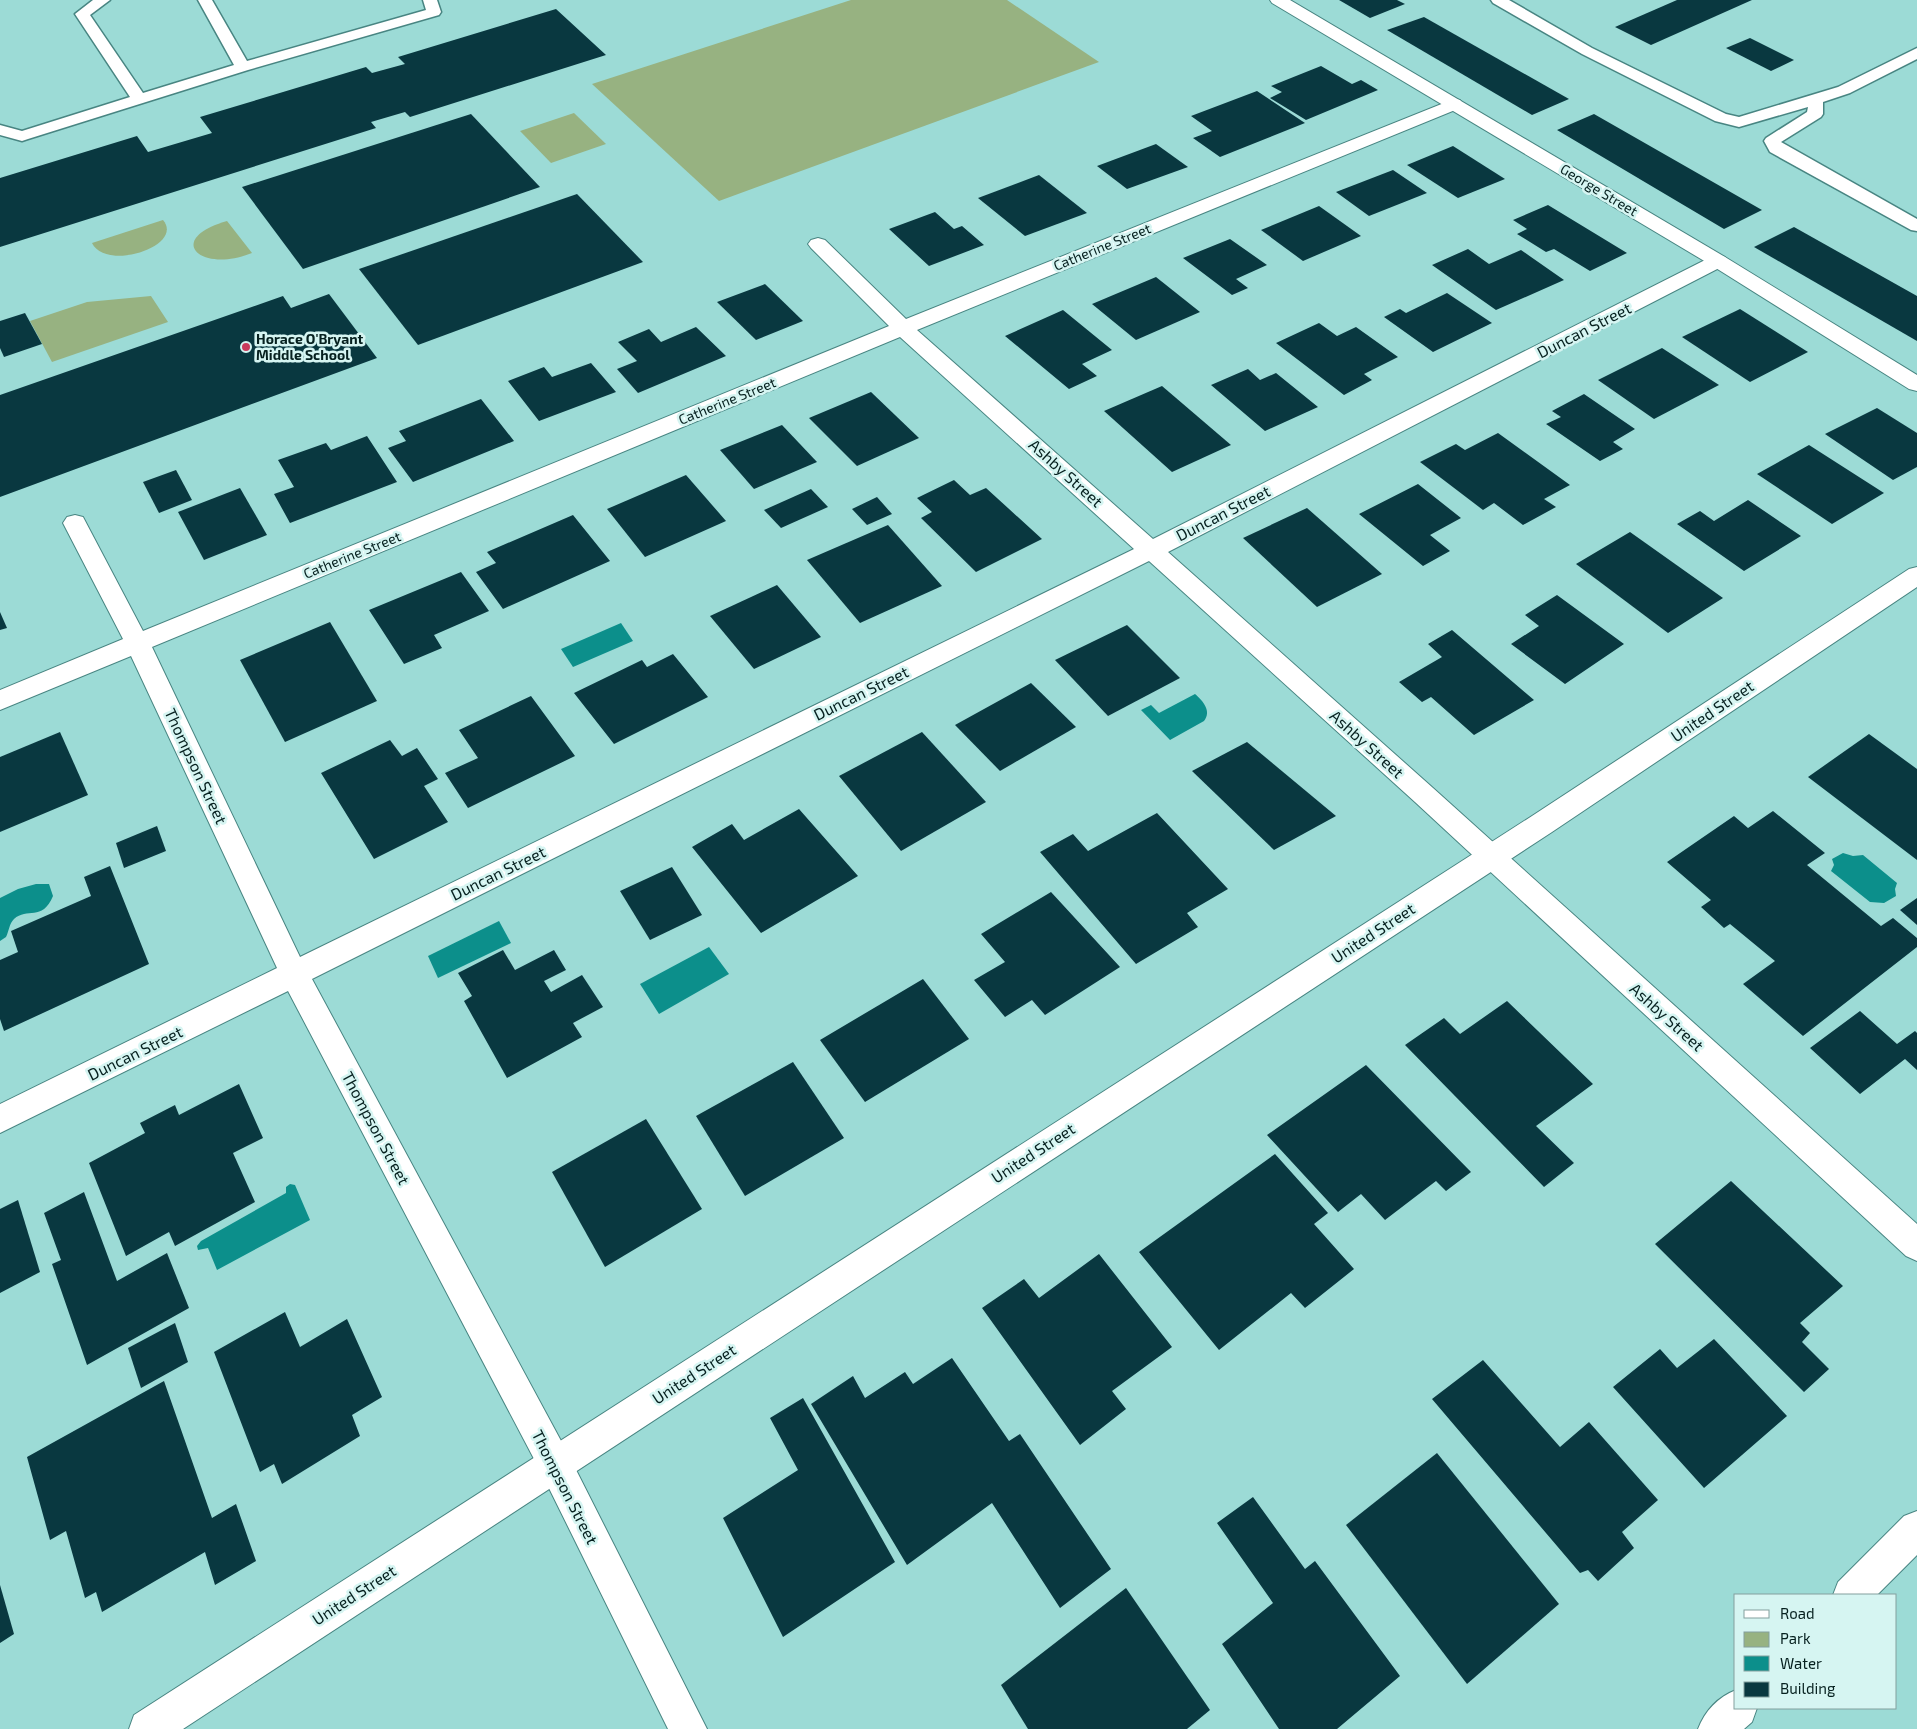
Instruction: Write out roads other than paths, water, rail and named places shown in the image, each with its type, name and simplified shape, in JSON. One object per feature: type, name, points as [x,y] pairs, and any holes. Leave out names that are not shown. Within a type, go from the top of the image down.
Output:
[{"type":"street","name":"George Street","points":[[1278,0],[1718,261],[1917,384]]},
{"type":"street","name":"Catherine Street","points":[[0,700],[903,328],[1454,104]]},
{"type":"street","name":"Ashby Street","points":[[818,244],[903,328],[1152,549],[1917,1244]]},
{"type":"street","name":"Duncan Street","points":[[0,1119],[1152,549],[1718,261]]},
{"type":"street","name":"Thompson Street","points":[[76,523],[138,644],[294,974],[555,1464],[688,1729]]},
{"type":"street","name":"United Street","points":[[148,1729],[1491,856],[1917,575]]},
{"type":"street","points":[[1852,1594],[1917,1530]]},
{"type":"street","points":[[1717,1729],[1737,1709]]},
{"type":"lane","points":[[70,0],[82,14],[139,99]]},
{"type":"lane","points":[[82,14],[102,0]]},
{"type":"lane","points":[[205,0],[243,67]]},
{"type":"lane","points":[[0,130],[22,136],[243,67],[434,12],[430,0]]},
{"type":"lane","points":[[1498,0],[1587,50],[1721,118],[1738,122],[1844,90],[1917,53]]},
{"type":"lane","points":[[1813,99],[1816,104],[1815,114],[1772,141],[1776,148],[1917,226]]},
{"type":"water","points":[[621,623],[633,641],[573,667],[561,649]]},
{"type":"water","points":[[1195,694],[1206,706],[1207,714],[1204,721],[1170,740],[1141,710],[1151,705],[1159,713]]},
{"type":"water","points":[[1843,853],[1853,856],[1863,855],[1897,883],[1895,889],[1896,896],[1884,903],[1870,902],[1831,871],[1834,865],[1832,859]]},
{"type":"water","points":[[36,884],[49,884],[53,896],[49,904],[39,912],[24,914],[14,919],[6,937],[0,941],[0,898],[18,889]]},
{"type":"water","points":[[499,921],[511,943],[438,978],[428,956]]},
{"type":"water","points":[[709,947],[729,974],[659,1014],[640,984]]},
{"type":"water","points":[[290,1184],[295,1185],[310,1220],[217,1270],[208,1248],[198,1250],[197,1246],[201,1241],[286,1193],[286,1187]]},
{"type":"place","name":"Horace O'Bryant Middle School","points":[[246,347]]}]
